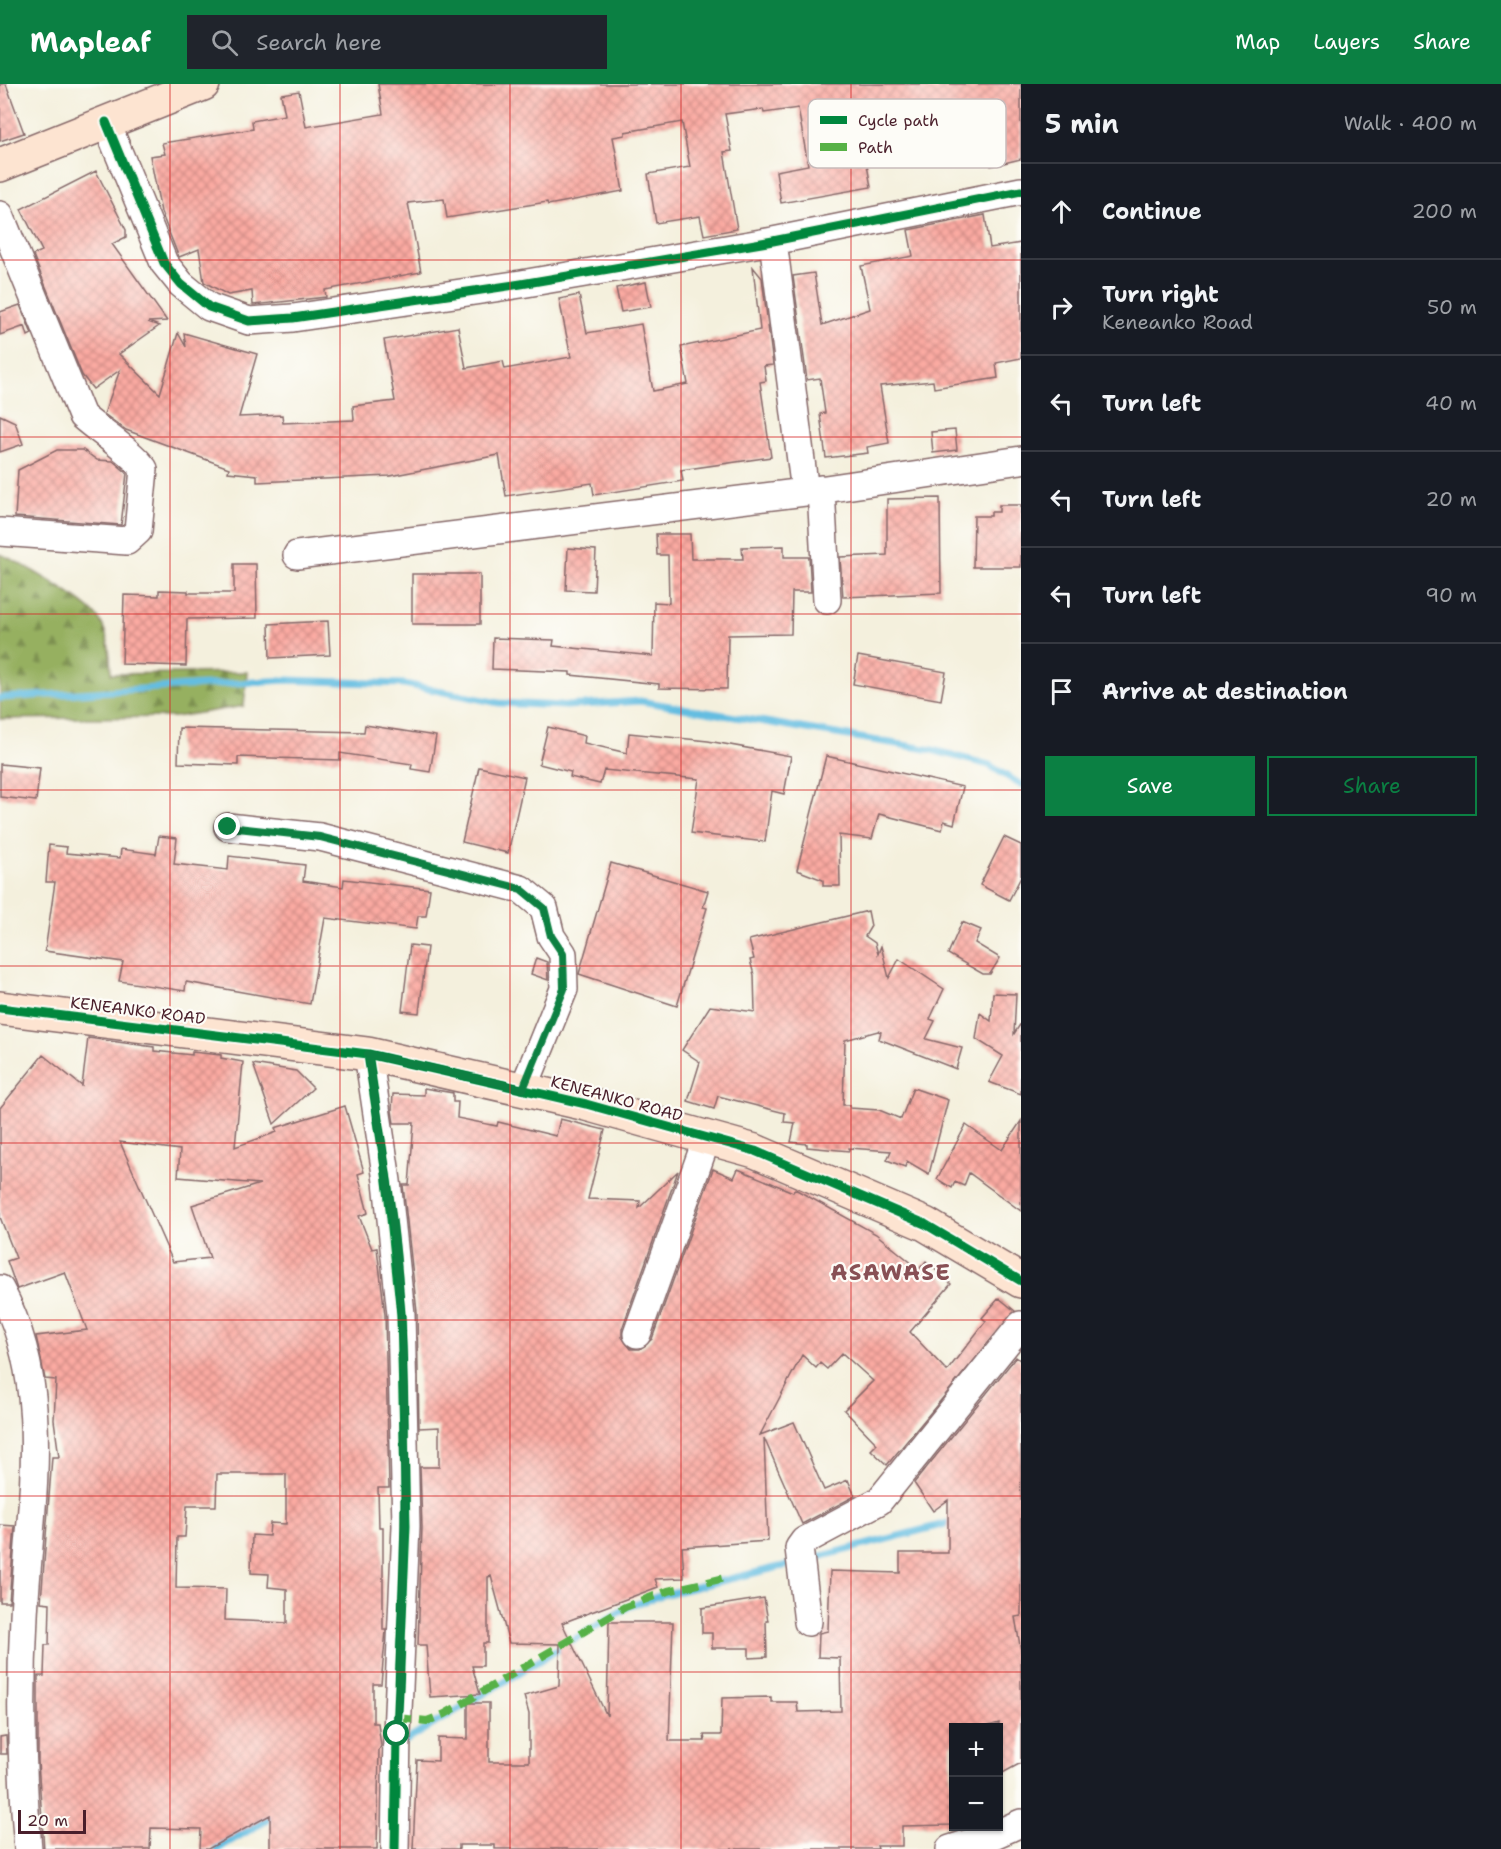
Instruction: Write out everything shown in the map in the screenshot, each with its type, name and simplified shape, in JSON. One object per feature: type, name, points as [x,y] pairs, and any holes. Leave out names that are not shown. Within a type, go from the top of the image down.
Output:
[{"type":"street","points":[[0,165],[203,84]]},
{"type":"street","points":[[106,122],[164,263],[181,284],[209,307],[249,321],[293,318],[521,284],[773,242],[1021,191]]},
{"type":"street","points":[[0,215],[82,416],[138,460],[144,469],[144,483],[138,531],[127,541],[0,532]]},
{"type":"street","points":[[773,242],[813,490],[827,600]]},
{"type":"street","points":[[297,555],[813,490],[1021,460]]},
{"type":"street","points":[[228,827],[320,837],[521,889],[544,908],[551,936],[563,954],[564,989],[523,1089]]},
{"type":"street","name":"KENEANKO ROAD","points":[[0,1008],[368,1054],[523,1089],[707,1138],[755,1151],[925,1224],[1021,1281]]},
{"type":"street","points":[[368,1054],[387,1181],[401,1314],[406,1526],[395,1849]]},
{"type":"street","points":[[637,1334],[707,1138]]},
{"type":"street","points":[[0,1289],[22,1337],[30,1375],[34,1419],[33,1487],[12,1615],[28,1849]]},
{"type":"street","points":[[808,1622],[800,1559],[804,1541],[879,1501],[1021,1325]]},
{"type":"street","points":[[950,1849],[989,1842],[1021,1823]]},
{"type":"green space","points":[[0,554],[49,580],[94,613],[106,634],[111,674],[247,672],[244,706],[175,717],[0,719]]},
{"type":"building","points":[[0,84],[6,84],[24,133],[0,141]]},
{"type":"building","points":[[378,84],[1021,84],[1021,159],[1006,162],[1006,99],[808,99],[808,165],[798,108],[764,113],[763,109],[725,114],[732,151],[724,152],[737,229],[704,235],[700,216],[656,223],[648,174],[690,167],[682,122],[625,132],[625,135],[613,137],[623,191],[548,205],[547,202],[447,218],[444,199],[408,203],[421,272],[325,290],[326,297],[253,305],[252,291],[228,295],[204,282],[199,249],[179,257],[161,212],[150,156],[165,154],[162,143],[253,129],[252,121],[285,115],[281,94],[299,91],[306,127],[383,114]]},
{"type":"building","points":[[808,165],[808,168],[868,168],[871,187],[781,203],[776,171]]},
{"type":"building","points":[[96,171],[126,230],[126,237],[112,244],[167,321],[148,322],[159,326],[119,354],[160,394],[178,333],[186,347],[184,333],[257,354],[239,417],[282,415],[283,423],[354,420],[353,406],[395,401],[384,340],[458,327],[466,368],[503,361],[505,369],[571,357],[559,299],[579,295],[587,333],[641,324],[653,391],[688,384],[681,347],[760,330],[753,267],[762,278],[773,365],[764,366],[766,381],[760,382],[771,457],[681,470],[683,481],[594,495],[592,483],[506,496],[499,455],[390,476],[257,482],[257,475],[228,472],[229,468],[126,430],[104,414],[120,370],[93,389],[82,375],[33,255],[42,251],[21,209]]},
{"type":"building","points":[[985,215],[990,248],[1021,243],[1021,358],[996,363],[998,378],[934,388],[933,381],[880,386],[889,443],[867,447],[868,453],[826,458],[820,414],[825,413],[820,378],[807,380],[793,276],[814,273],[822,325],[870,309],[861,266],[913,256],[908,230]]},
{"type":"building","points":[[646,282],[651,307],[621,312],[616,288]]},
{"type":"building","points":[[20,305],[32,334],[28,336],[25,326],[0,335],[0,312]]},
{"type":"building","points":[[0,415],[15,422],[23,444],[0,452]]},
{"type":"building","points":[[955,430],[957,450],[933,453],[931,432]]},
{"type":"building","points":[[57,450],[83,450],[97,460],[113,461],[127,473],[121,525],[15,517],[18,470]]},
{"type":"building","points":[[940,498],[941,593],[843,597],[840,557],[887,555],[887,499]]},
{"type":"building","points":[[999,505],[1021,505],[1021,567],[973,567],[974,516],[991,516],[991,512],[999,512]]},
{"type":"building","points":[[656,534],[690,534],[691,559],[743,559],[742,547],[784,546],[784,557],[809,557],[811,592],[792,592],[791,634],[728,635],[727,689],[659,688],[659,684],[570,675],[570,672],[492,669],[493,638],[554,640],[553,646],[653,656],[654,602],[669,603],[668,555],[657,555]]},
{"type":"building","points":[[568,548],[596,550],[594,591],[566,590]]},
{"type":"building","points":[[234,564],[256,564],[257,618],[187,619],[186,666],[122,664],[124,595],[159,596],[159,590],[188,591],[188,593],[234,593]]},
{"type":"building","points":[[412,574],[480,574],[480,624],[412,624]]},
{"type":"building","points":[[328,621],[330,655],[270,658],[269,624]]},
{"type":"building","points":[[858,656],[946,672],[941,700],[853,684]]},
{"type":"building","points":[[365,725],[436,736],[430,772],[411,769],[412,764],[340,753],[340,760],[238,757],[238,765],[178,763],[179,728],[364,732]]},
{"type":"building","points":[[548,727],[585,736],[584,743],[627,753],[629,733],[708,741],[791,756],[784,794],[772,791],[765,842],[691,833],[699,779],[604,770],[600,784],[570,777],[571,772],[539,764]]},
{"type":"building","points":[[826,756],[963,787],[954,824],[944,821],[942,830],[879,814],[872,839],[839,835],[840,886],[823,886],[823,880],[797,870]]},
{"type":"building","points":[[0,764],[40,768],[36,801],[0,797]]},
{"type":"building","points":[[479,767],[525,777],[508,853],[462,842]]},
{"type":"building","points":[[159,836],[177,838],[174,864],[228,870],[229,856],[305,865],[303,881],[343,887],[344,879],[430,889],[426,916],[418,916],[416,929],[325,918],[310,1004],[186,982],[185,991],[119,981],[123,962],[45,951],[55,882],[46,882],[49,845],[67,847],[66,853],[120,858],[121,849],[156,854]]},
{"type":"building","points":[[1004,837],[1021,845],[1021,877],[1009,900],[980,885]]},
{"type":"building","points":[[611,863],[708,891],[703,907],[707,908],[677,1006],[579,974]]},
{"type":"building","points":[[868,911],[871,926],[865,936],[875,943],[878,954],[881,946],[889,978],[899,959],[944,989],[930,1019],[935,1021],[926,1039],[962,1048],[956,1069],[879,1039],[881,1032],[878,1031],[845,1040],[843,1105],[850,1105],[850,1108],[879,1110],[901,1119],[913,1088],[948,1100],[929,1174],[907,1161],[905,1167],[887,1160],[891,1151],[849,1148],[849,1151],[807,1147],[807,1144],[791,1142],[795,1123],[784,1122],[785,1113],[718,1096],[714,1109],[688,1101],[700,1062],[682,1050],[710,1006],[755,1012],[754,975],[750,960],[754,959],[749,940]]},
{"type":"building","points":[[962,922],[981,930],[975,943],[1000,958],[990,974],[983,974],[948,954]]},
{"type":"building","points":[[410,945],[427,947],[419,1013],[402,1011]]},
{"type":"building","points":[[536,958],[547,962],[548,980],[531,974]]},
{"type":"building","points":[[993,993],[1016,994],[1014,1034],[1021,1023],[1021,1094],[989,1082],[1003,1056],[976,1039],[980,1013],[991,1021]]},
{"type":"building","points":[[88,1038],[154,1047],[154,1051],[221,1055],[221,1058],[243,1062],[235,1147],[277,1132],[275,1128],[345,1106],[364,1172],[358,1174],[368,1213],[359,1216],[372,1249],[377,1248],[385,1315],[389,1488],[378,1488],[379,1527],[383,1527],[383,1630],[386,1630],[381,1684],[373,1684],[373,1723],[378,1723],[381,1746],[379,1750],[377,1849],[270,1849],[270,1815],[208,1849],[200,1849],[201,1829],[151,1828],[150,1849],[44,1849],[38,1761],[38,1676],[44,1676],[45,1645],[49,1645],[50,1603],[41,1602],[52,1457],[59,1457],[54,1420],[56,1380],[45,1379],[36,1336],[87,1330],[65,1272],[17,1289],[7,1261],[16,1258],[0,1217],[0,1108],[43,1055],[82,1086]],"holes":[[[120,1142],[180,1150],[178,1177],[260,1184],[192,1205],[210,1258],[173,1262]],[[217,1474],[286,1474],[286,1524],[270,1523],[269,1536],[252,1535],[251,1573],[269,1574],[268,1587],[287,1589],[287,1623],[225,1620],[226,1589],[176,1588],[177,1537],[185,1537],[187,1506],[216,1506]]]},
{"type":"building","points":[[253,1064],[296,1071],[313,1088],[274,1124]]},
{"type":"building","points":[[424,1088],[453,1093],[453,1102],[458,1102],[457,1118],[497,1126],[498,1122],[556,1136],[560,1119],[605,1130],[588,1199],[640,1201],[639,1208],[678,1171],[622,1329],[622,1337],[631,1349],[640,1349],[652,1339],[713,1169],[734,1178],[738,1169],[793,1192],[795,1189],[876,1234],[919,1269],[926,1261],[951,1284],[910,1332],[947,1371],[986,1321],[982,1318],[999,1298],[1015,1311],[887,1465],[871,1450],[877,1444],[844,1410],[873,1381],[842,1353],[827,1369],[820,1363],[816,1368],[802,1355],[760,1435],[794,1422],[824,1490],[848,1480],[855,1496],[802,1524],[764,1438],[768,1541],[682,1547],[684,1578],[655,1579],[658,1587],[562,1623],[607,1716],[609,1622],[673,1622],[669,1741],[705,1741],[704,1735],[721,1735],[722,1698],[771,1697],[771,1702],[797,1702],[798,1712],[841,1711],[840,1658],[818,1657],[819,1633],[828,1631],[830,1571],[900,1573],[900,1553],[948,1553],[948,1500],[933,1511],[914,1483],[1016,1357],[1021,1361],[1021,1616],[1015,1617],[1021,1651],[1021,1763],[1003,1773],[1003,1723],[949,1723],[949,1825],[902,1826],[902,1846],[877,1846],[878,1849],[495,1849],[495,1845],[459,1845],[459,1849],[413,1849],[417,1760],[438,1761],[438,1738],[468,1739],[468,1703],[489,1703],[489,1762],[529,1762],[529,1714],[524,1696],[559,1686],[560,1644],[509,1643],[491,1576],[488,1577],[488,1643],[483,1643],[483,1666],[472,1666],[480,1694],[430,1697],[426,1645],[418,1645],[422,1527],[420,1467],[439,1467],[439,1427],[419,1428],[417,1312],[403,1185],[409,1185],[414,1123],[394,1123],[392,1110],[393,1094],[424,1095]]},
{"type":"building","points":[[1021,1121],[1021,1211],[969,1173],[964,1186],[955,1182],[952,1188],[937,1179],[966,1125],[1002,1150]]},
{"type":"building","points":[[0,1525],[15,1526],[9,1602],[0,1602]]},
{"type":"building","points":[[764,1598],[768,1621],[766,1621],[767,1657],[749,1658],[749,1648],[712,1648],[712,1633],[702,1633],[702,1608]]},
{"type":"building","points":[[6,1736],[7,1754],[0,1754],[0,1737]]},
{"type":"waterway","points":[[0,698],[286,680],[404,684],[499,703],[566,706],[640,701],[932,750],[989,765],[1021,785]]},
{"type":"waterway","points":[[807,1560],[956,1521]]},
{"type":"waterway","points":[[404,1742],[628,1607],[662,1595],[796,1563]]},
{"type":"waterway","points":[[217,1849],[277,1814]]},
{"type":"marked path","points":[[397,1718],[427,1721],[445,1714],[625,1607],[668,1591],[725,1578]]},
{"type":"cycle path","points":[[106,122],[164,263],[181,284],[209,307],[249,321],[293,318],[521,284],[773,241],[1021,191]]},
{"type":"cycle path","points":[[0,1008],[368,1054],[586,1104],[755,1151],[925,1224],[1021,1281]]},
{"type":"cycle path","points":[[368,1054],[387,1181],[401,1314],[406,1526],[397,1734],[395,1849]]},
{"type":"district","name":"ASAWASE","points":[[891,1272]]},
{"type":"route","points":[[228,827],[320,837],[521,889],[544,908],[551,936],[563,954],[564,989],[523,1089],[368,1054],[387,1181],[401,1314],[406,1526],[397,1734]]}]
